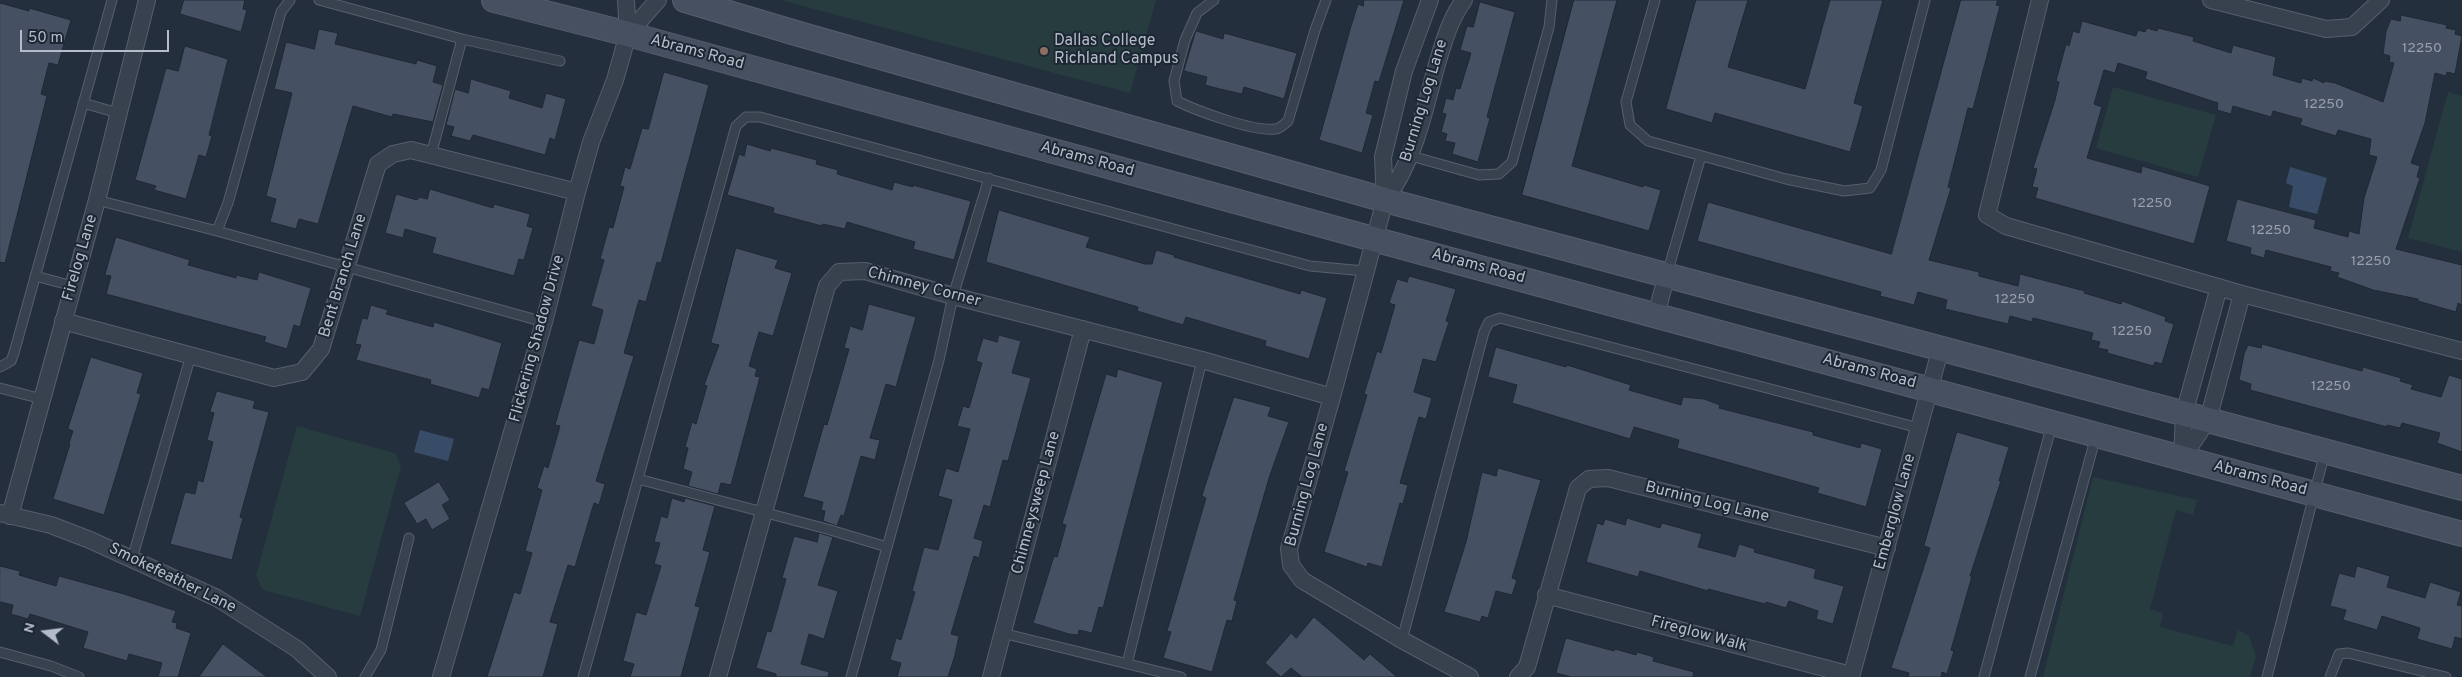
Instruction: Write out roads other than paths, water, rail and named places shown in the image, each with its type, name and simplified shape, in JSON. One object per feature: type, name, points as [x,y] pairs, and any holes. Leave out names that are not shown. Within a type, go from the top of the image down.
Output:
[{"type":"main road","name":"Abrams Road","points":[[494,0],[628,34],[1373,239],[1930,388],[2462,534]]},
{"type":"main road","points":[[685,0],[1385,200],[2462,488]]},
{"type":"main road","points":[[732,0],[751,14],[799,34]]},
{"type":"street","name":"Firelog Lane","points":[[5,515],[42,399],[97,200],[147,0]]},
{"type":"street","name":"Flickering Shadow Drive","points":[[441,677],[544,322],[576,192],[591,142],[615,80],[628,34],[626,0]]},
{"type":"street","points":[[628,34],[658,0]]},
{"type":"street","name":"Burning Log Lane","points":[[1385,200],[1383,158],[1404,71],[1430,0]]},
{"type":"street","name":"Burning Log Lane","points":[[1464,0],[1446,32],[1411,156],[1397,183],[1385,200],[1289,549],[1291,565],[1302,580],[1402,640],[1470,677]]},
{"type":"street","points":[[2040,0],[1987,215],[2006,226],[2219,288],[2462,351]]},
{"type":"street","points":[[2210,0],[2326,29],[2352,28],[2381,0]]},
{"type":"street","name":"Bent Branch Lane","points":[[63,321],[274,378],[302,372],[321,349],[378,164],[393,154],[411,150],[576,192]]},
{"type":"street","name":"Chimney Corner","points":[[718,677],[827,286],[839,272],[865,271],[953,296],[1202,360],[1332,397]]},
{"type":"street","points":[[1656,315],[1667,274]]},
{"type":"street","points":[[2182,458],[2184,414],[2219,288]]},
{"type":"street","points":[[2182,458],[2208,420],[2242,294]]},
{"type":"street","name":"Chimneysweep Lane","points":[[991,677],[1083,328]]},
{"type":"street","name":"Emberglow Lane","points":[[1853,676],[1940,347]]},
{"type":"street","name":"Burning Log Lane","points":[[1518,677],[1527,666],[1578,488],[1588,479],[1608,478],[1887,548]]},
{"type":"street","name":"Smokefeather Lane","points":[[5,515],[50,525],[132,559],[217,598],[297,649],[328,677]]},
{"type":"street","name":"Fireglow Walk","points":[[1546,596],[1853,676]]},
{"type":"lane","points":[[0,367],[10,361],[14,353],[112,0]]},
{"type":"lane","points":[[217,231],[228,203],[281,12],[290,0]]},
{"type":"lane","points":[[319,0],[462,39],[560,61]]},
{"type":"lane","points":[[1214,0],[1197,13],[1185,40],[1174,81],[1177,100],[1194,110],[1263,130],[1278,129],[1288,121],[1315,30],[1326,0]]},
{"type":"lane","points":[[1411,156],[1479,174],[1499,174],[1512,162],[1549,26],[1552,0]]},
{"type":"lane","points":[[1655,0],[1626,102],[1630,125],[1648,141],[1844,191],[1870,188],[1881,170],[1925,0]]},
{"type":"lane","points":[[430,154],[462,39]]},
{"type":"lane","points":[[83,104],[118,113]]},
{"type":"lane","points":[[583,677],[736,126],[746,117],[760,117],[1310,266],[1365,271]]},
{"type":"lane","points":[[1667,274],[1701,156]]},
{"type":"lane","points":[[851,677],[939,360],[953,296],[989,178]]},
{"type":"lane","points":[[97,200],[217,231],[544,322]]},
{"type":"lane","points":[[36,276],[73,286]]},
{"type":"lane","points":[[1402,640],[1484,332],[1489,322],[1500,318],[1919,428]]},
{"type":"lane","points":[[132,559],[191,355]]},
{"type":"lane","points":[[1127,664],[1202,360]]},
{"type":"lane","points":[[0,388],[42,399]]},
{"type":"lane","points":[[1984,677],[2053,422]]},
{"type":"lane","points":[[2030,677],[2097,434]]},
{"type":"lane","points":[[2267,677],[2325,452]]},
{"type":"lane","points":[[638,479],[887,547]]},
{"type":"lane","points":[[365,677],[381,650],[409,538]]},
{"type":"lane","points":[[1002,633],[1181,677]]},
{"type":"lane","points":[[0,652],[51,666],[79,677]]},
{"type":"lane","points":[[2330,677],[2339,654],[2348,653],[2446,677]]},
{"type":"water","points":[[2290,167],[2327,178],[2317,214],[2289,207],[2293,186],[2286,183]]},
{"type":"water","points":[[420,430],[454,439],[448,461],[414,452]]},
{"type":"place","name":"Dallas College Richland Campus","points":[[1044,51]]}]
